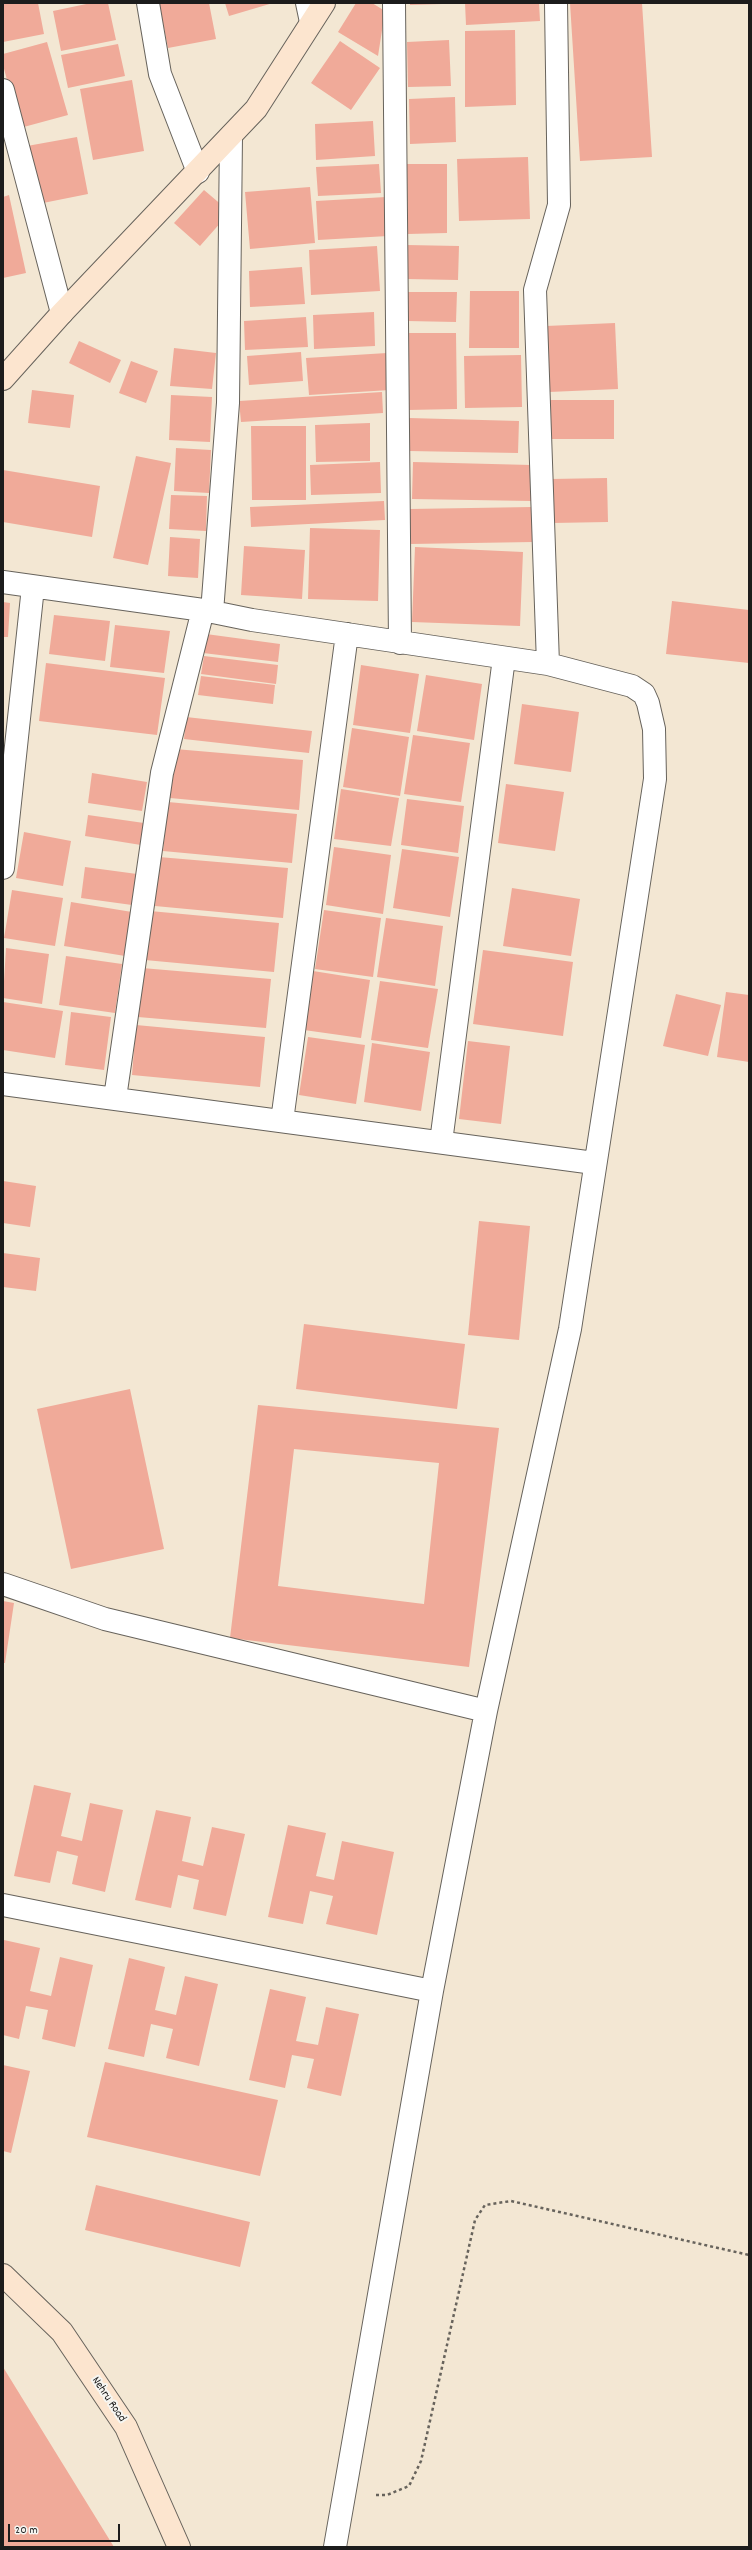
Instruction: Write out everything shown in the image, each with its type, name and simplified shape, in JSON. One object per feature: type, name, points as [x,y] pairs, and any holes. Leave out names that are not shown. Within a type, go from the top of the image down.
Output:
[{"type":"street","points":[[148,3],[160,74],[198,172]]},
{"type":"street","points":[[3,379],[62,313],[198,172],[256,109],[309,12],[324,3]]},
{"type":"street","points":[[394,3],[400,643]]},
{"type":"street","points":[[548,664],[535,290],[559,205],[556,3]]},
{"type":"street","points":[[3,90],[62,313]]},
{"type":"street","points":[[115,1098],[162,773],[208,611],[228,403],[231,136]]},
{"type":"street","points":[[3,582],[208,611],[400,643],[548,664],[632,686],[644,694],[648,703],[654,730],[654,779],[594,1163],[570,1330],[486,1711],[432,1991],[335,2547]]},
{"type":"street","points":[[3,868],[33,587]]},
{"type":"street","points":[[282,1121],[347,634]]},
{"type":"street","points":[[441,1142],[504,658]]},
{"type":"street","points":[[3,1084],[594,1163]]},
{"type":"street","points":[[3,1584],[105,1619],[486,1711]]},
{"type":"street","points":[[3,1905],[432,1991]]},
{"type":"street","name":"Nehru Road","points":[[3,2275],[62,2332],[126,2427],[179,2547]]},
{"type":"path","points":[[344,2493],[387,2495],[409,2486],[421,2461],[476,2220],[485,2205],[512,2201],[749,2254]]},
{"type":"building","points":[[3,3],[38,3],[44,34],[3,42]]},
{"type":"building","points":[[91,3],[108,3],[116,40],[61,51],[53,11]]},
{"type":"building","points":[[159,3],[209,3],[216,39],[168,48]]},
{"type":"building","points":[[225,3],[273,3],[229,16]]},
{"type":"building","points":[[356,3],[372,3],[385,11],[378,56],[338,32]]},
{"type":"building","points":[[410,3],[442,3],[442,4],[410,5]]},
{"type":"building","points":[[465,3],[539,3],[540,21],[466,25]]},
{"type":"building","points":[[570,3],[642,3],[652,157],[580,161]]},
{"type":"building","points":[[515,30],[516,105],[465,107],[465,31]]},
{"type":"building","points":[[449,40],[451,86],[408,87],[407,42]]},
{"type":"building","points":[[340,41],[380,68],[351,110],[311,83]]},
{"type":"building","points":[[47,42],[68,115],[20,128],[3,65],[3,54]]},
{"type":"building","points":[[118,44],[125,76],[68,88],[61,55]]},
{"type":"building","points":[[132,80],[144,151],[93,160],[80,89]]},
{"type":"building","points":[[455,97],[456,142],[410,144],[409,99]]},
{"type":"building","points":[[373,121],[375,156],[316,160],[315,124]]},
{"type":"building","points":[[77,137],[88,194],[38,204],[27,146]]},
{"type":"building","points":[[528,157],[530,219],[459,221],[457,159]]},
{"type":"building","points":[[379,164],[381,193],[318,196],[316,167]]},
{"type":"building","points":[[407,164],[447,164],[447,233],[408,234]]},
{"type":"building","points":[[310,187],[315,243],[250,249],[245,192]]},
{"type":"building","points":[[204,190],[230,212],[200,246],[174,223]]},
{"type":"building","points":[[9,195],[26,273],[3,278],[3,197]]},
{"type":"building","points":[[386,197],[388,236],[318,240],[316,201]]},
{"type":"building","points":[[407,245],[459,246],[458,280],[406,279]]},
{"type":"building","points":[[377,246],[380,291],[311,295],[309,250]]},
{"type":"building","points":[[302,267],[305,304],[250,307],[249,271]]},
{"type":"building","points":[[470,291],[519,291],[519,348],[469,348]]},
{"type":"building","points":[[408,292],[457,292],[456,322],[407,321]]},
{"type":"building","points":[[374,312],[375,346],[314,349],[313,315]]},
{"type":"building","points":[[306,317],[308,347],[245,350],[244,321]]},
{"type":"building","points":[[615,323],[618,389],[549,392],[546,326]]},
{"type":"building","points":[[407,333],[456,333],[457,409],[408,410]]},
{"type":"building","points":[[79,341],[121,360],[110,383],[69,363]]},
{"type":"building","points":[[174,348],[216,353],[212,389],[170,386]]},
{"type":"building","points":[[301,352],[303,381],[249,385],[247,356]]},
{"type":"building","points":[[387,353],[390,390],[309,395],[306,358]]},
{"type":"building","points":[[521,355],[522,407],[465,408],[464,356]]},
{"type":"building","points":[[131,361],[158,371],[146,403],[119,393]]},
{"type":"building","points":[[32,390],[74,395],[70,428],[28,423]]},
{"type":"building","points":[[382,392],[383,413],[241,422],[239,401]]},
{"type":"building","points":[[171,395],[212,397],[210,442],[169,440]]},
{"type":"building","points":[[544,400],[614,400],[614,439],[544,439]]},
{"type":"building","points":[[409,418],[519,421],[518,453],[409,451]]},
{"type":"building","points":[[370,423],[370,461],[316,462],[315,425]]},
{"type":"building","points":[[251,426],[306,426],[306,500],[252,500]]},
{"type":"building","points":[[176,448],[211,450],[209,493],[174,491]]},
{"type":"building","points":[[136,456],[171,463],[148,565],[113,558]]},
{"type":"building","points":[[380,462],[381,493],[311,495],[310,465]]},
{"type":"building","points":[[413,462],[531,465],[531,501],[412,499]]},
{"type":"building","points":[[3,470],[100,486],[92,537],[3,522]]},
{"type":"building","points":[[607,478],[608,522],[552,523],[551,479]]},
{"type":"building","points":[[171,495],[207,496],[206,531],[169,529]]},
{"type":"building","points":[[384,501],[385,520],[251,527],[250,507]]},
{"type":"building","points":[[532,507],[533,542],[410,544],[410,509]]},
{"type":"building","points":[[310,528],[380,530],[378,601],[308,599]]},
{"type":"building","points":[[170,537],[200,539],[198,578],[168,576]]},
{"type":"building","points":[[244,546],[305,550],[302,599],[241,595]]},
{"type":"building","points":[[415,547],[523,552],[520,626],[412,622]]},
{"type":"building","points":[[672,601],[749,610],[749,663],[666,654]]},
{"type":"building","points":[[3,602],[10,603],[8,637],[3,637]]},
{"type":"building","points":[[54,615],[110,621],[105,661],[49,654]]},
{"type":"building","points":[[115,625],[170,631],[164,673],[110,667]]},
{"type":"building","points":[[206,634],[280,644],[278,662],[203,653]]},
{"type":"building","points":[[204,656],[278,665],[276,684],[201,674]]},
{"type":"building","points":[[46,663],[165,678],[157,735],[39,721]]},
{"type":"building","points":[[361,665],[419,674],[410,733],[353,725]]},
{"type":"building","points":[[426,675],[482,684],[474,740],[417,731]]},
{"type":"building","points":[[201,676],[275,685],[273,704],[198,695]]},
{"type":"building","points":[[522,704],[579,712],[571,772],[514,764]]},
{"type":"building","points":[[186,717],[312,731],[309,753],[184,739]]},
{"type":"building","points":[[352,728],[409,737],[400,796],[343,787]]},
{"type":"building","points":[[413,735],[470,743],[461,802],[404,794]]},
{"type":"building","points":[[175,749],[303,760],[299,810],[170,798]]},
{"type":"building","points":[[92,773],[147,782],[142,811],[88,803]]},
{"type":"building","points":[[506,784],[564,792],[555,851],[498,843]]},
{"type":"building","points":[[341,789],[399,798],[391,846],[334,839]]},
{"type":"building","points":[[407,799],[464,806],[458,853],[401,845]]},
{"type":"building","points":[[168,802],[297,814],[292,863],[163,851]]},
{"type":"building","points":[[88,815],[144,823],[141,845],[85,836]]},
{"type":"building","points":[[24,832],[71,841],[63,886],[16,878]]},
{"type":"building","points":[[334,847],[391,855],[383,914],[326,905]]},
{"type":"building","points":[[402,849],[459,857],[450,917],[393,908]]},
{"type":"building","points":[[159,857],[288,868],[283,918],[155,906]]},
{"type":"building","points":[[85,867],[137,874],[132,905],[81,898]]},
{"type":"building","points":[[512,888],[580,899],[571,956],[503,946]]},
{"type":"building","points":[[12,890],[63,898],[55,946],[4,938]]},
{"type":"building","points":[[71,902],[132,912],[125,956],[64,946]]},
{"type":"building","points":[[324,910],[381,918],[373,977],[315,969]]},
{"type":"building","points":[[150,911],[279,923],[274,972],[145,960]]},
{"type":"building","points":[[386,918],[443,926],[435,986],[377,977]]},
{"type":"building","points":[[6,948],[49,954],[42,1004],[3,998]]},
{"type":"building","points":[[483,950],[573,962],[563,1036],[473,1024]]},
{"type":"building","points":[[66,956],[122,964],[115,1013],[59,1005]]},
{"type":"building","points":[[142,968],[271,979],[266,1028],[138,1017]]},
{"type":"building","points":[[313,971],[370,980],[361,1038],[304,1030]]},
{"type":"building","points":[[380,981],[438,989],[428,1048],[371,1040]]},
{"type":"building","points":[[726,992],[749,995],[749,1062],[717,1057]]},
{"type":"building","points":[[676,994],[721,1005],[708,1056],[663,1046]]},
{"type":"building","points":[[3,1002],[63,1011],[55,1058],[3,1050]]},
{"type":"building","points":[[71,1012],[111,1017],[104,1070],[65,1065]]},
{"type":"building","points":[[136,1025],[265,1037],[260,1087],[132,1075]]},
{"type":"building","points":[[308,1037],[365,1045],[356,1104],[299,1095]]},
{"type":"building","points":[[468,1041],[510,1046],[501,1124],[459,1119]]},
{"type":"building","points":[[372,1043],[430,1052],[421,1111],[364,1102]]},
{"type":"building","points":[[3,1181],[36,1186],[30,1227],[3,1223]]},
{"type":"building","points":[[479,1221],[530,1226],[519,1340],[468,1335]]},
{"type":"building","points":[[3,1253],[40,1258],[36,1291],[3,1287]]},
{"type":"building","points":[[304,1324],[465,1344],[457,1409],[296,1389]]},
{"type":"building","points":[[130,1389],[164,1549],[71,1569],[37,1409]]},
{"type":"building","points":[[258,1405],[499,1428],[469,1667],[230,1638]],"holes":[[[294,1449],[439,1463],[424,1604],[278,1586]]]},
{"type":"building","points":[[3,1601],[14,1603],[5,1663],[3,1663]]},
{"type":"building","points":[[34,1785],[71,1793],[61,1836],[82,1841],[90,1803],[123,1810],[105,1892],[72,1884],[78,1856],[57,1851],[50,1883],[14,1876]]},
{"type":"building","points":[[156,1810],[191,1817],[182,1861],[203,1866],[212,1827],[245,1834],[226,1916],[193,1909],[199,1880],[178,1875],[171,1908],[135,1900]]},
{"type":"building","points":[[288,1825],[326,1833],[316,1876],[334,1880],[342,1841],[394,1852],[377,1935],[326,1924],[333,1896],[310,1891],[303,1924],[268,1917]]},
{"type":"building","points":[[4,1940],[40,1948],[30,1991],[51,1996],[60,1957],[93,1965],[75,2047],[42,2039],[48,2010],[26,2006],[19,2039],[3,2035]]},
{"type":"building","points":[[129,1958],[165,1967],[155,2010],[176,2015],[185,1976],[218,1984],[199,2066],[166,2058],[173,2029],[151,2024],[144,2057],[108,2049]]},
{"type":"building","points":[[270,1989],[306,1997],[296,2041],[318,2045],[326,2007],[359,2014],[341,2096],[307,2088],[314,2059],[292,2055],[285,2088],[249,2080]]},
{"type":"building","points":[[105,2062],[278,2100],[260,2176],[87,2137]]},
{"type":"building","points":[[3,2065],[30,2071],[11,2153],[3,2151]]},
{"type":"building","points":[[96,2185],[250,2222],[240,2267],[85,2230]]},
{"type":"building","points":[[3,2367],[114,2547],[3,2547]]}]
